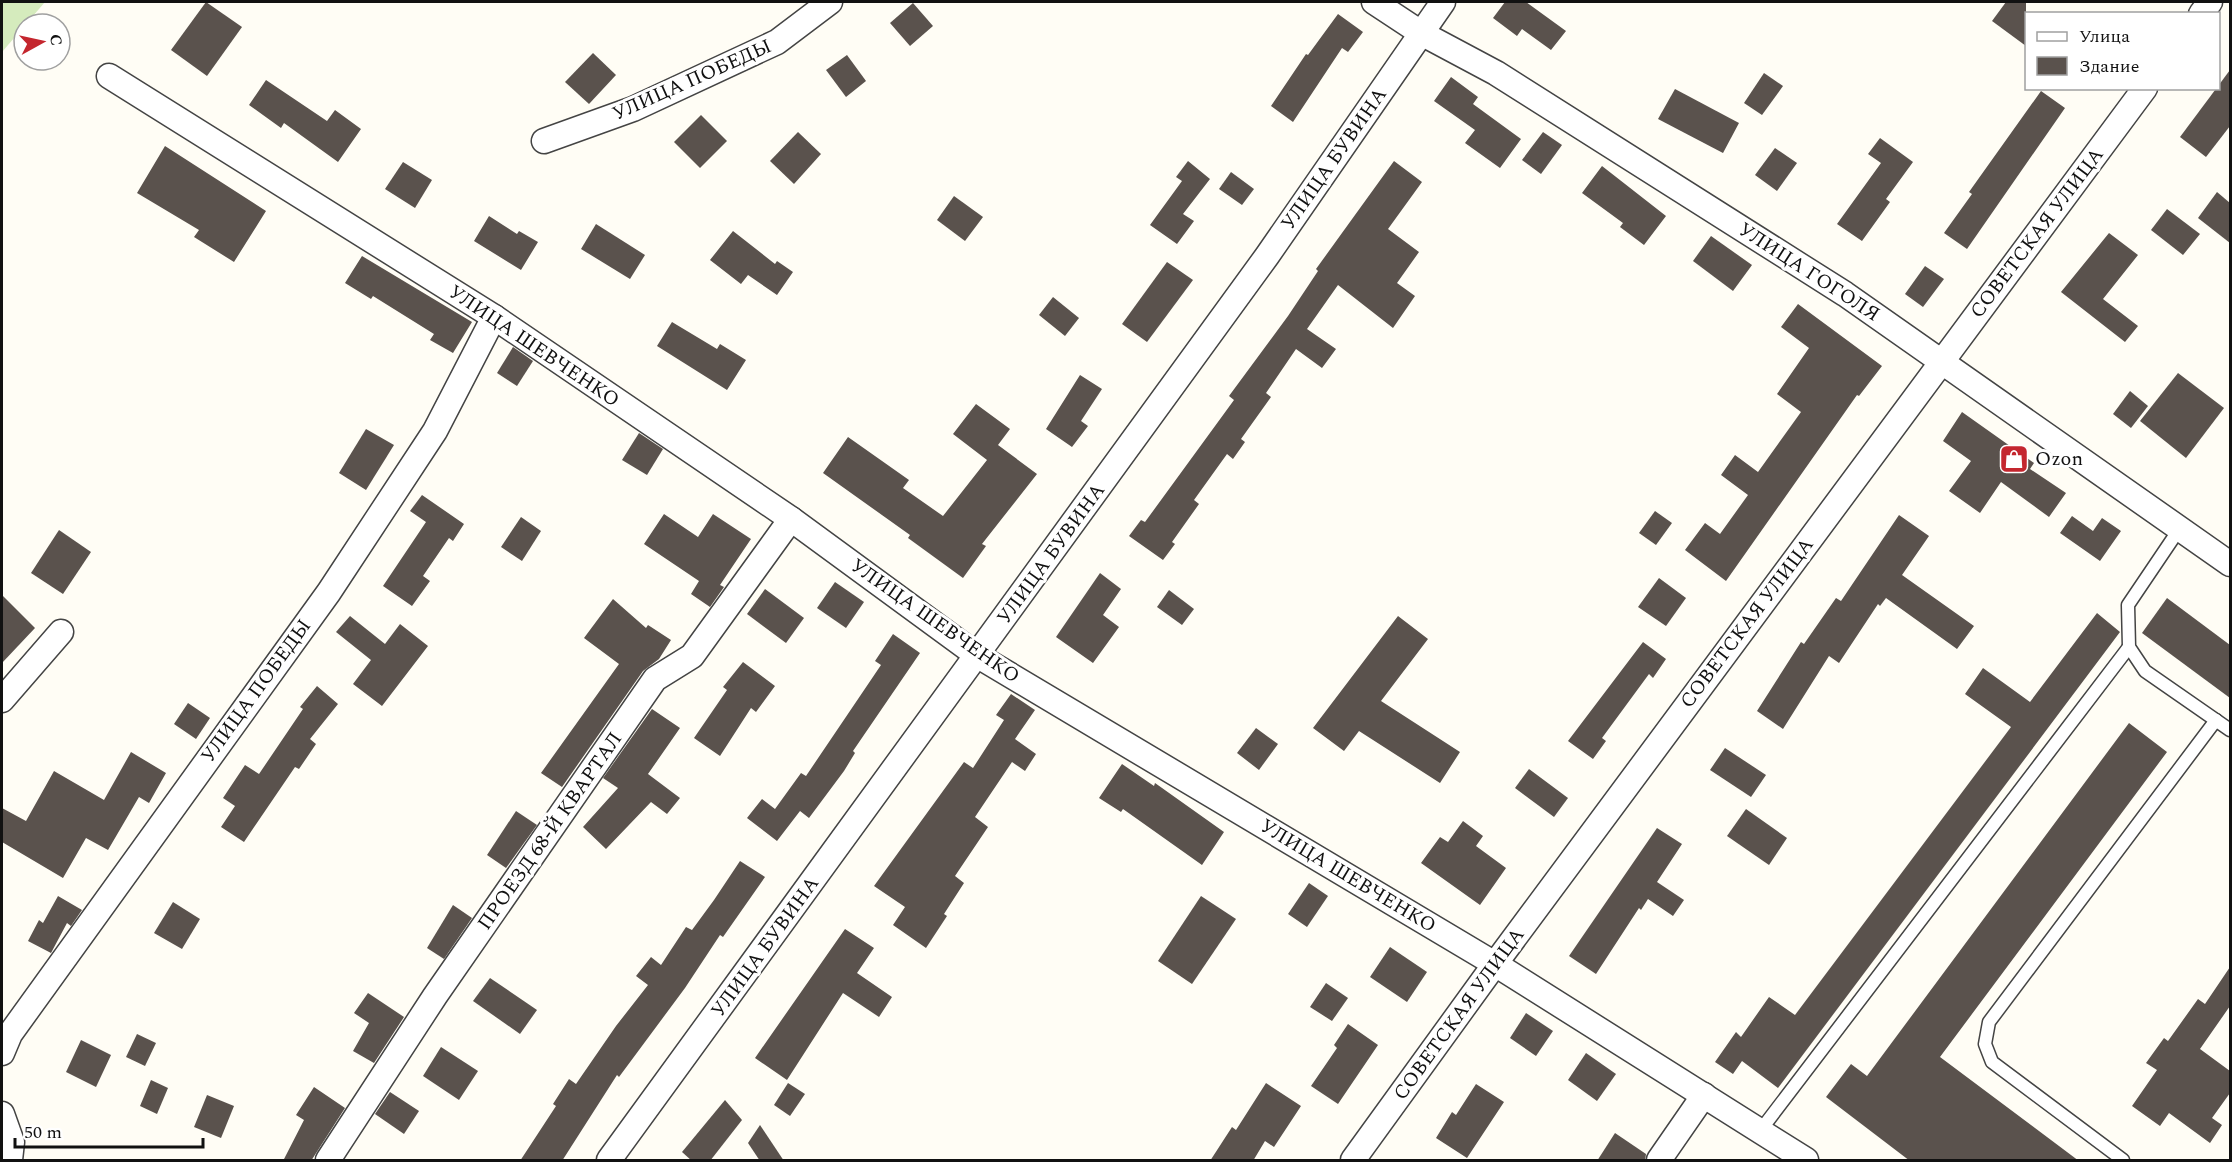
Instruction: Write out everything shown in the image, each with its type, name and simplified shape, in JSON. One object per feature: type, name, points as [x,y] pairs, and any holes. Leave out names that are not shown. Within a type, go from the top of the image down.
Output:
[{"type":"street","name":"УЛИЦА ПОБЕДЫ","points":[[544,141],[633,109],[777,42],[830,2]]},
{"type":"street","name":"УЛИЦА ГОГОЛЯ","points":[[1374,2],[1421,33],[1496,73],[1845,294],[2230,564]]},
{"type":"street","name":"УЛИЦА БУВИНА","points":[[609,1161],[1267,256],[1443,2]]},
{"type":"street","name":"УЛИЦА ШЕВЧЕНКО","points":[[110,76],[494,317],[791,519],[978,656],[1495,964],[1806,1161]]},
{"type":"street","name":"СОВЕТСКАЯ УЛИЦА","points":[[1353,1161],[1495,964],[2144,90]]},
{"type":"street","name":"УЛИЦА ПОБЕДЫ","points":[[2,1053],[10,1034],[166,814],[328,592],[435,431],[494,317]]},
{"type":"street","name":"ПРОЕЗД 68-Й КВАРТАЛ","points":[[328,1161],[435,996],[655,679],[692,656],[791,519]]},
{"type":"street","points":[[2,700],[61,632]]},
{"type":"street","points":[[1659,1161],[1704,1095]]},
{"type":"street","points":[[2,1114],[12,1142],[10,1161]]},
{"type":"lane","points":[[2180,528],[2128,605],[2129,647],[2145,671],[2230,730]]},
{"type":"lane","points":[[1760,1131],[2129,647]]},
{"type":"lane","points":[[2123,1161],[1992,1062],[1985,1044],[1989,1022],[2216,720]]},
{"type":"green space","points":[[2,2],[45,2],[36,12],[12,12],[12,40],[2,52]]},
{"type":"building","points":[[206,2],[242,27],[207,76],[171,50]]},
{"type":"building","points":[[1505,2],[1526,2],[1566,31],[1551,50],[1522,29],[1517,36],[1493,18]]},
{"type":"building","points":[[2006,2],[2026,2],[2025,45],[1992,21]]},
{"type":"building","points":[[913,3],[933,26],[910,46],[890,23]]},
{"type":"building","points":[[1338,14],[1363,32],[1348,52],[1342,48],[1293,122],[1271,106],[1306,54],[1308,55]]},
{"type":"building","points":[[593,53],[616,75],[589,104],[565,82]]},
{"type":"building","points":[[847,55],[866,81],[846,97],[826,70]]},
{"type":"building","points":[[2230,70],[2230,126],[2206,157],[2180,137],[2215,90],[2220,90],[2220,83]]},
{"type":"building","points":[[1764,73],[1783,86],[1762,115],[1744,103]]},
{"type":"building","points":[[1451,77],[1478,97],[1473,104],[1521,139],[1500,168],[1465,143],[1475,130],[1434,101]]},
{"type":"building","points":[[266,80],[327,121],[335,110],[361,129],[338,162],[284,123],[281,128],[249,105]]},
{"type":"building","points":[[1675,89],[1739,123],[1723,153],[1658,119]]},
{"type":"building","points":[[2041,91],[2065,108],[1967,249],[1944,233],[1972,194],[1969,192]]},
{"type":"building","points":[[701,115],[727,141],[700,168],[674,142]]},
{"type":"building","points":[[798,132],[821,154],[794,184],[770,161]]},
{"type":"building","points":[[1543,132],[1562,145],[1541,174],[1522,160]]},
{"type":"building","points":[[1880,138],[1913,162],[1886,199],[1890,202],[1862,241],[1837,224],[1881,163],[1868,154]]},
{"type":"building","points":[[165,146],[266,211],[234,262],[194,237],[199,230],[137,193]]},
{"type":"building","points":[[1775,148],[1797,163],[1777,191],[1755,175]]},
{"type":"building","points":[[1188,161],[1210,179],[1183,214],[1194,221],[1177,244],[1150,225],[1182,181],[1176,177]]},
{"type":"building","points":[[1394,161],[1422,182],[1388,229],[1419,252],[1397,283],[1415,296],[1393,328],[1338,285],[1307,329],[1336,349],[1322,368],[1296,349],[1266,393],[1271,397],[1241,439],[1245,442],[1233,459],[1227,454],[1194,500],[1199,504],[1172,542],[1175,544],[1163,560],[1129,536],[1141,520],[1145,522],[1234,400],[1229,396],[1288,316],[1318,271],[1316,269]]},
{"type":"building","points":[[403,162],[432,180],[415,208],[385,189]]},
{"type":"building","points":[[1602,166],[1666,216],[1644,245],[1620,227],[1623,223],[1582,193]]},
{"type":"building","points":[[1231,172],[1254,189],[1242,205],[1219,189]]},
{"type":"building","points":[[2217,192],[2230,203],[2230,243],[2198,218]]},
{"type":"building","points":[[954,196],[983,217],[965,241],[937,220]]},
{"type":"building","points":[[2167,209],[2200,234],[2183,255],[2151,230]]},
{"type":"building","points":[[489,216],[517,234],[519,231],[538,242],[521,270],[474,241]]},
{"type":"building","points":[[596,224],[645,255],[630,279],[581,249]]},
{"type":"building","points":[[733,231],[775,264],[777,261],[793,272],[777,295],[748,275],[741,284],[710,260]]},
{"type":"building","points":[[2109,233],[2138,255],[2103,299],[2138,326],[2125,342],[2061,292]]},
{"type":"building","points":[[1711,236],[1752,265],[1733,291],[1693,261]]},
{"type":"building","points":[[362,256],[472,322],[453,353],[430,340],[434,334],[373,296],[371,299],[345,283]]},
{"type":"building","points":[[1167,262],[1193,280],[1147,342],[1122,324]]},
{"type":"building","points":[[1925,266],[1944,279],[1923,307],[1905,294]]},
{"type":"building","points":[[1053,297],[1079,318],[1065,336],[1039,315]]},
{"type":"building","points":[[1798,304],[1882,366],[1859,396],[1857,395],[1726,581],[1685,550],[1705,523],[1720,534],[1748,495],[1721,475],[1735,455],[1758,472],[1801,412],[1777,394],[1809,348],[1781,327]]},
{"type":"building","points":[[672,322],[717,349],[720,344],[746,360],[727,390],[657,346]]},
{"type":"building","points":[[513,347],[533,361],[517,386],[497,373]]},
{"type":"building","points":[[2178,373],[2224,408],[2186,458],[2140,421]]},
{"type":"building","points":[[1080,375],[1102,389],[1081,421],[1088,426],[1072,447],[1046,429]]},
{"type":"building","points":[[2130,391],[2148,406],[2131,428],[2113,414]]},
{"type":"building","points":[[976,404],[1010,429],[998,445],[1037,474],[982,544],[986,546],[963,578],[908,538],[910,535],[823,473],[848,437],[909,480],[903,488],[943,516],[987,460],[953,434]]},
{"type":"building","points":[[1962,412],[2034,463],[2030,469],[2066,493],[2049,517],[2001,482],[1980,513],[1949,491],[1971,461],[1943,441]]},
{"type":"building","points":[[366,429],[394,445],[366,490],[339,473]]},
{"type":"building","points":[[639,433],[663,449],[647,475],[622,460]]},
{"type":"building","points":[[422,495],[464,524],[453,541],[449,538],[423,576],[430,581],[412,606],[383,586],[426,522],[410,511]]},
{"type":"building","points":[[1655,511],[1672,523],[1656,545],[1639,533]]},
{"type":"building","points":[[664,514],[698,537],[713,514],[751,539],[720,585],[724,587],[710,607],[691,594],[699,581],[644,544]]},
{"type":"building","points":[[1899,515],[1929,536],[1902,575],[1974,626],[1957,649],[1886,598],[1880,606],[1878,604],[1839,663],[1829,656],[1783,729],[1757,711],[1801,642],[1804,644],[1836,598],[1841,601]]},
{"type":"building","points":[[2072,516],[2093,531],[2102,518],[2121,531],[2100,561],[2060,533]]},
{"type":"building","points":[[521,517],[541,531],[522,561],[501,547]]},
{"type":"building","points":[[59,530],[91,552],[63,594],[31,573]]},
{"type":"building","points":[[1100,573],[1121,589],[1103,615],[1119,627],[1093,663],[1056,637]]},
{"type":"building","points":[[1659,578],[1686,598],[1666,626],[1638,607]]},
{"type":"building","points":[[835,582],[864,602],[846,628],[817,608]]},
{"type":"building","points":[[765,589],[804,618],[786,643],[747,614]]},
{"type":"building","points":[[1169,590],[1194,609],[1182,625],[1157,607]]},
{"type":"building","points":[[2,595],[35,628],[2,663]]},
{"type":"building","points":[[2167,598],[2230,645],[2230,698],[2142,633]]},
{"type":"building","points":[[613,599],[646,628],[648,625],[671,640],[659,659],[643,671],[562,787],[541,773],[619,664],[584,638]]},
{"type":"building","points":[[2097,613],[2120,632],[1778,1088],[1742,1061],[1733,1074],[1715,1062],[1736,1032],[1741,1037],[1769,997],[1795,1015],[2011,727],[1965,694],[1983,668],[2030,702]]},
{"type":"building","points":[[350,616],[385,644],[400,624],[428,646],[382,706],[353,684],[371,660],[336,632]]},
{"type":"building","points":[[1398,616],[1428,639],[1381,701],[1460,752],[1440,783],[1359,731],[1344,751],[1313,728]]},
{"type":"building","points":[[893,634],[920,653],[853,751],[855,753],[844,771],[809,818],[800,811],[777,841],[747,818],[762,799],[775,809],[801,773],[806,776],[881,665],[875,661]]},
{"type":"building","points":[[1643,642],[1666,659],[1653,678],[1649,674],[1602,738],[1606,741],[1593,759],[1568,741]]},
{"type":"building","points":[[743,662],[775,686],[756,712],[751,708],[720,756],[694,738],[727,690],[723,687]]},
{"type":"building","points":[[317,686],[338,704],[310,739],[316,744],[299,769],[295,767],[244,842],[221,827],[235,806],[223,798],[245,765],[259,774],[303,709],[300,707]]},
{"type":"building","points":[[1011,694],[1035,710],[1015,739],[1036,754],[1025,771],[1012,762],[975,817],[988,827],[955,876],[964,883],[944,914],[947,916],[926,948],[893,925],[905,907],[874,886],[964,762],[973,768],[1004,720],[996,715]]},
{"type":"building","points":[[188,703],[210,718],[196,739],[174,724]]},
{"type":"building","points":[[652,709],[680,728],[648,774],[680,798],[667,814],[651,802],[606,849],[583,827],[618,788],[603,778]]},
{"type":"building","points":[[2129,723],[2167,752],[1940,1057],[2079,1161],[1910,1161],[1826,1097],[1851,1064],[1867,1076]]},
{"type":"building","points":[[1256,728],[1278,744],[1259,770],[1237,753]]},
{"type":"building","points":[[1725,748],[1766,775],[1751,797],[1710,770]]},
{"type":"building","points":[[131,752],[166,773],[149,803],[139,797],[108,850],[86,838],[63,878],[2,842],[2,808],[26,821],[54,771],[104,800]]},
{"type":"building","points":[[1122,764],[1154,786],[1155,783],[1224,832],[1202,865],[1123,809],[1121,812],[1099,798]]},
{"type":"building","points":[[1529,769],[1568,798],[1554,817],[1515,788]]},
{"type":"building","points":[[1746,809],[1787,838],[1769,865],[1727,836]]},
{"type":"building","points":[[516,811],[537,825],[506,868],[487,855]]},
{"type":"building","points":[[1463,821],[1483,836],[1476,846],[1506,868],[1480,905],[1421,863],[1440,837],[1448,842]]},
{"type":"building","points":[[1657,828],[1682,844],[1657,882],[1684,900],[1673,916],[1648,899],[1641,910],[1639,908],[1596,974],[1569,956]]},
{"type":"building","points":[[740,861],[765,877],[723,937],[720,935],[685,988],[619,1077],[617,1075],[562,1161],[520,1161],[556,1106],[553,1104],[569,1079],[576,1084],[648,985],[636,976],[651,957],[661,965],[686,927],[692,930]]},
{"type":"building","points":[[1309,883],[1328,896],[1307,927],[1288,914]]},
{"type":"building","points":[[58,896],[82,910],[71,926],[67,923],[51,953],[28,941],[39,920],[43,923]]},
{"type":"building","points":[[1201,896],[1236,919],[1192,984],[1158,961]]},
{"type":"building","points":[[173,902],[200,919],[182,949],[154,933]]},
{"type":"building","points":[[453,905],[472,918],[444,959],[427,948]]},
{"type":"building","points":[[845,929],[874,948],[857,973],[892,997],[879,1017],[843,993],[787,1080],[755,1058]]},
{"type":"building","points":[[1390,947],[1427,972],[1407,1002],[1370,977]]},
{"type":"building","points":[[2230,967],[2230,1006],[2200,1049],[2230,1071],[2230,1093],[2212,1118],[2222,1125],[2210,1143],[2169,1113],[2160,1126],[2132,1106],[2157,1070],[2146,1063],[2164,1038],[2168,1041],[2198,999],[2205,1004]]},
{"type":"building","points":[[490,978],[537,1010],[520,1034],[473,1001]]},
{"type":"building","points":[[1326,983],[1348,998],[1332,1021],[1310,1007]]},
{"type":"building","points":[[368,993],[404,1017],[374,1063],[353,1051],[369,1023],[354,1013]]},
{"type":"building","points":[[1526,1013],[1553,1031],[1536,1056],[1510,1038]]},
{"type":"building","points":[[1348,1024],[1378,1045],[1338,1104],[1311,1086],[1337,1048],[1334,1045]]},
{"type":"building","points":[[137,1034],[156,1043],[145,1066],[126,1057]]},
{"type":"building","points":[[81,1040],[111,1055],[96,1087],[66,1072]]},
{"type":"building","points":[[441,1047],[478,1071],[459,1100],[423,1076]]},
{"type":"building","points":[[1586,1053],[1616,1074],[1597,1101],[1568,1080]]},
{"type":"building","points":[[151,1080],[168,1088],[157,1114],[140,1106]]},
{"type":"building","points":[[788,1083],[805,1094],[790,1116],[774,1105]]},
{"type":"building","points":[[1266,1083],[1301,1106],[1274,1147],[1265,1141],[1253,1161],[1210,1161],[1232,1127],[1236,1130]]},
{"type":"building","points":[[1476,1084],[1504,1102],[1467,1158],[1436,1138],[1452,1112],[1456,1115]]},
{"type":"building","points":[[314,1087],[345,1108],[311,1161],[283,1161],[304,1120],[296,1115]]},
{"type":"building","points":[[390,1092],[419,1111],[404,1134],[375,1114]]},
{"type":"building","points":[[207,1095],[234,1106],[221,1138],[194,1127]]},
{"type":"building","points":[[725,1100],[742,1120],[710,1161],[692,1161],[682,1152]]},
{"type":"building","points":[[760,1125],[784,1161],[760,1161],[748,1143]]},
{"type":"building","points":[[1615,1133],[1646,1154],[1645,1161],[1597,1161]]},
{"type":"place","name":"Ozon","points":[[2014,459]]}]
